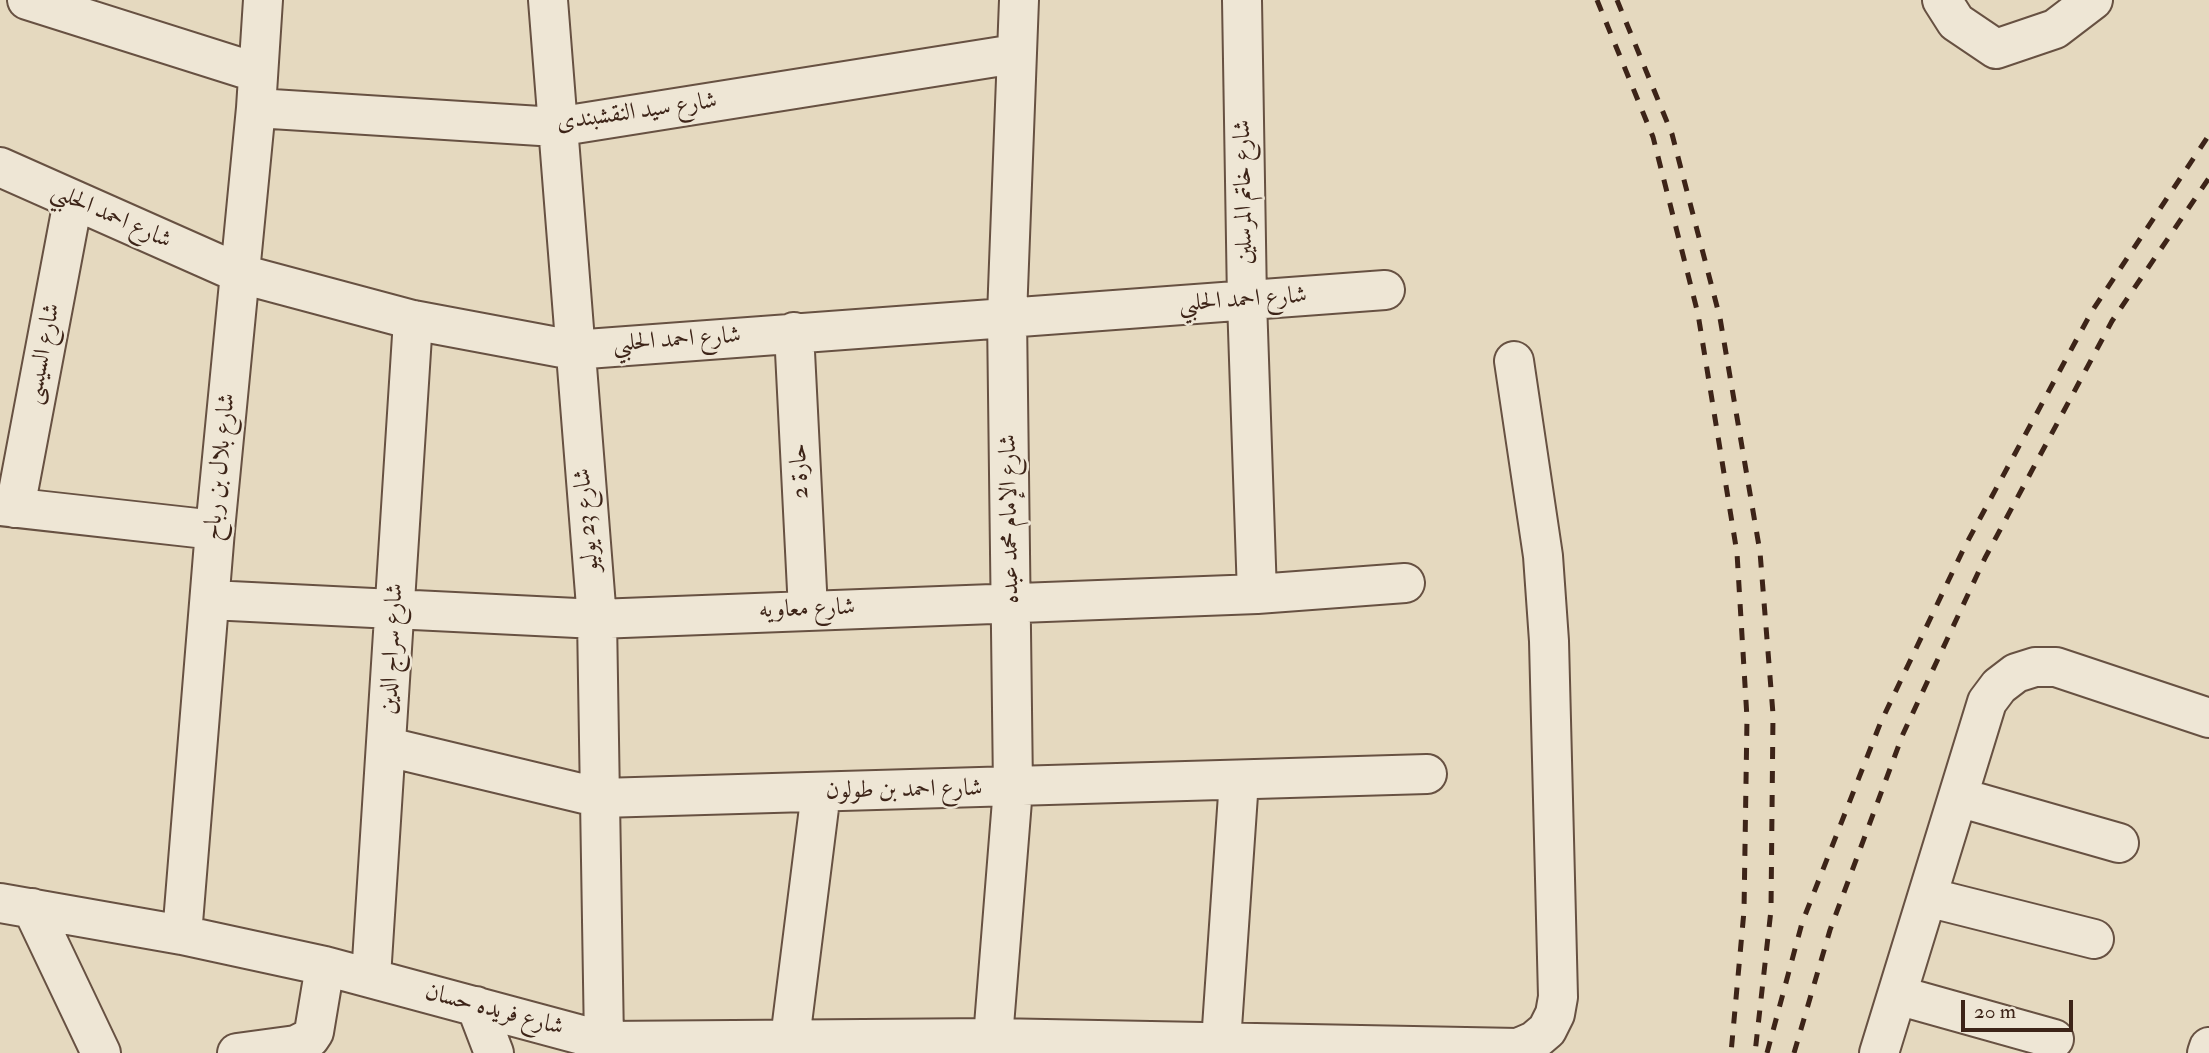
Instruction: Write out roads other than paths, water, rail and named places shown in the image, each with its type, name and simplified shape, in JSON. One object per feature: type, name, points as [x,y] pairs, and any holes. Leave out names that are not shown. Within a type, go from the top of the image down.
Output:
[{"type":"street","name":"شارع سيد النقشبندى","points":[[27,0],[257,90],[556,127],[1015,54]]},
{"type":"street","name":"شارع بلال بن رباح","points":[[182,935],[263,0]]},
{"type":"street","name":"شارع 23 يوليو","points":[[548,0],[573,349],[597,619],[604,1041]]},
{"type":"street","name":"شارع الإمام محمد عبده","points":[[998,1045],[1013,788],[1013,602],[1007,316],[1019,0]]},
{"type":"street","name":"شارع خاتم المرسلين","points":[[1242,0],[1247,302],[1257,594]]},
{"type":"street","points":[[1942,0],[1956,22],[1996,49],[2056,29],[2093,0]]},
{"type":"street","name":"شارع احمد الحلبي","points":[[0,167],[241,274],[413,320],[573,349],[1385,290]]},
{"type":"street","name":"شارع السيسى","points":[[8,507],[73,201]]},
{"type":"street","name":"شارع سراج الدين","points":[[371,977],[413,320]]},
{"type":"street","name":"حارة 2","points":[[794,332],[808,610]]},
{"type":"street","name":"شارع فريده حسان","points":[[16,905],[182,935],[325,965],[604,1041],[790,1040],[998,1045],[1221,1042],[1518,1048],[1534,1041],[1547,1030],[1555,1014],[1558,997],[1546,592],[1514,361]]},
{"type":"street","points":[[8,507],[215,530]]},
{"type":"street","name":"شارع معاويه","points":[[209,600],[597,619],[1257,594],[1405,583]]},
{"type":"street","points":[[1879,1053],[1987,702],[1999,686],[2016,673],[2035,667],[2056,667],[2209,718]]},
{"type":"street","name":"شارع احمد بن طولون","points":[[387,747],[601,798],[1427,774]]},
{"type":"street","points":[[1221,1042],[1239,780]]},
{"type":"street","points":[[790,1040],[821,792]]},
{"type":"street","points":[[1958,797],[2119,843]]},
{"type":"street","points":[[1927,897],[2094,939]]},
{"type":"street","points":[[16,905],[101,1053]]},
{"type":"street","points":[[237,1053],[296,1045],[310,1038],[314,1032],[325,965]]},
{"type":"street","points":[[1897,995],[2054,1039]]},
{"type":"street","points":[[476,1006],[494,1053]]},
{"type":"street","points":[[2207,1053],[2209,1047]]},
{"type":"railway","points":[[1597,0],[1653,137],[1698,314],[1737,553],[1747,718],[1744,911],[1731,1053]]},
{"type":"railway","points":[[1617,0],[1672,134],[1720,318],[1760,552],[1773,714],[1771,910],[1755,1053]]},
{"type":"railway","points":[[1767,1053],[1802,923],[1880,724],[1964,548],[2092,311],[2209,135]]},
{"type":"railway","points":[[1794,1053],[1830,930],[1903,734],[1985,558],[2112,321],[2209,178]]}]
